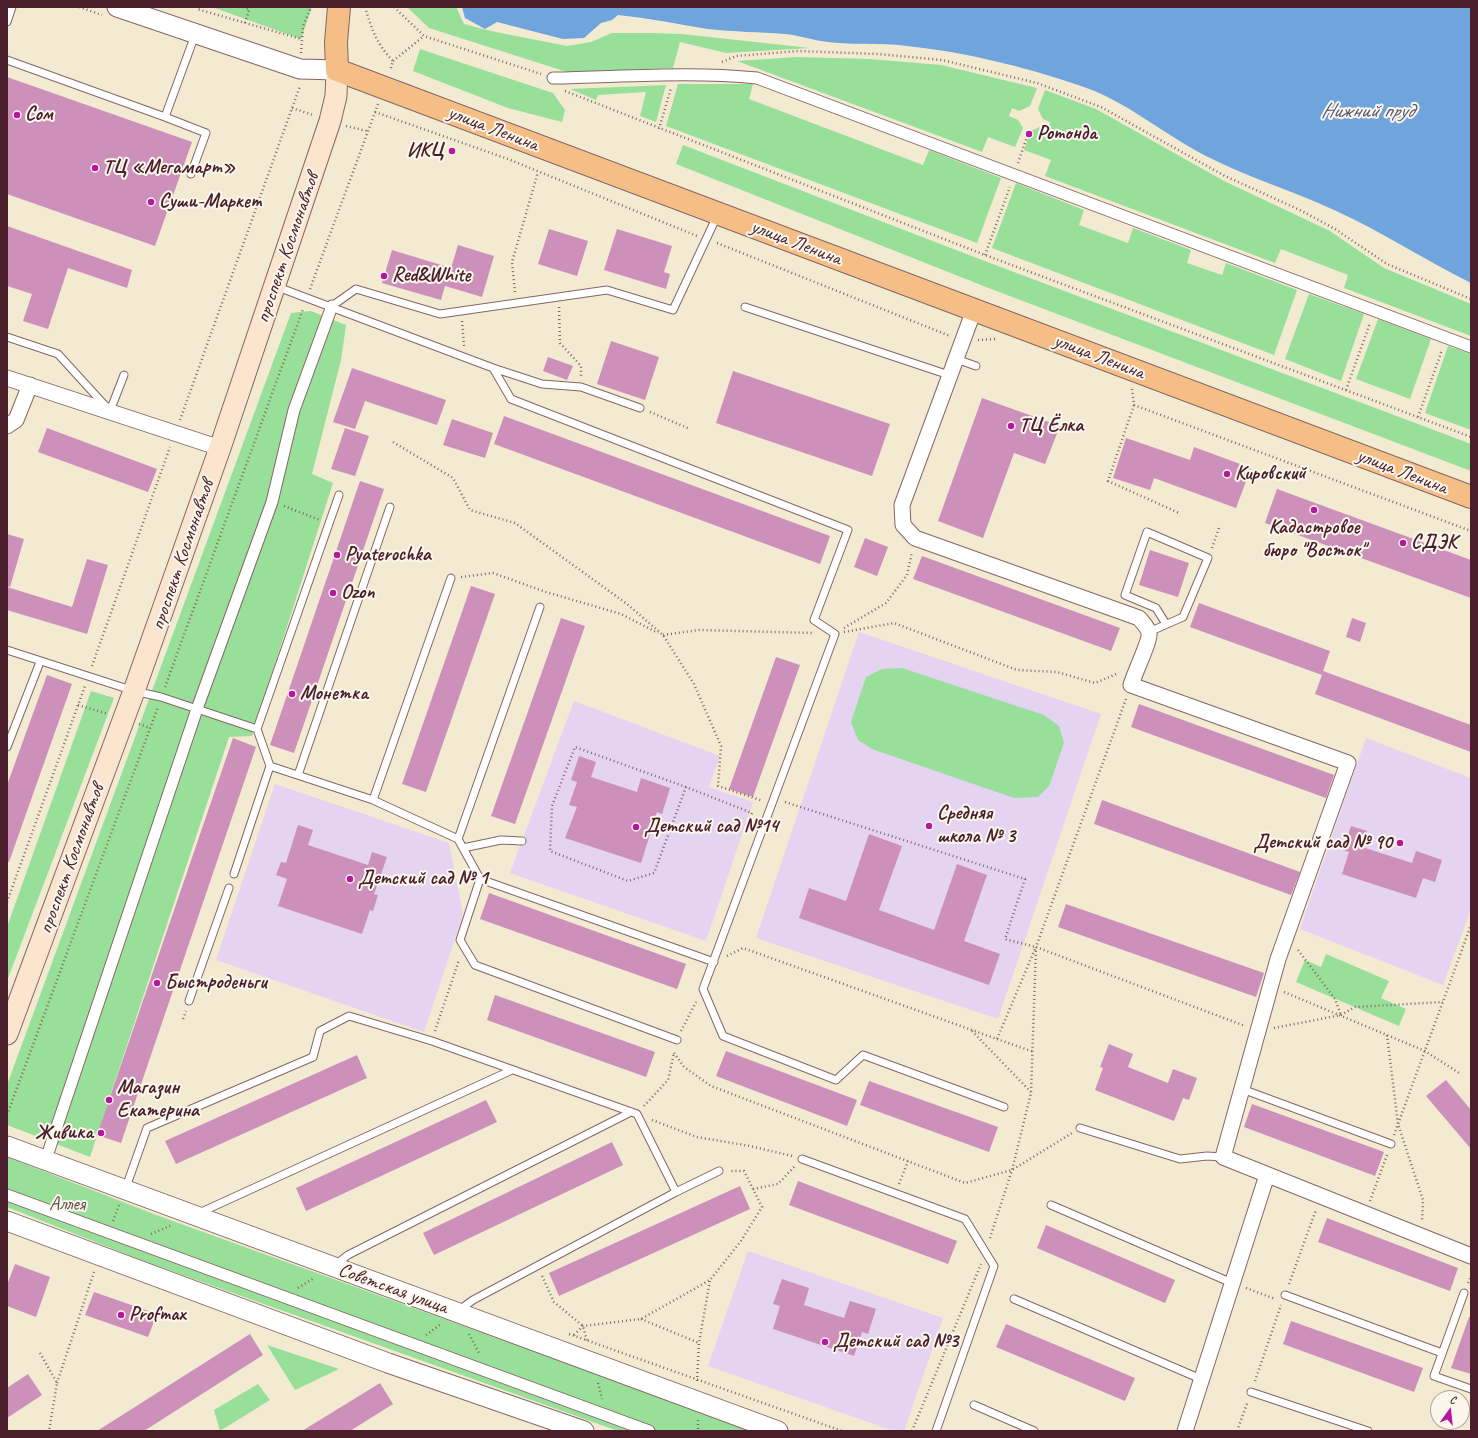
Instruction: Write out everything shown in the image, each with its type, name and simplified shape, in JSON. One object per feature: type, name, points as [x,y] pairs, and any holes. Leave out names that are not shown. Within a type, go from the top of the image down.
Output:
[{"type":"main road","points":[[337,70],[336,42],[339,7]]},
{"type":"main road","name":"улица Ленина","points":[[337,70],[1471,497]]},
{"type":"main road","name":"проспект Космонавтов","points":[[7,1034],[134,692],[220,448],[330,121],[336,96],[337,70]]},
{"type":"street","name":"улица Ленина","points":[[117,7],[300,69],[337,70]]},
{"type":"street","points":[[553,78],[674,76],[732,76],[757,78],[1471,347]]},
{"type":"street","points":[[49,1150],[197,709],[272,502],[294,410],[332,306]]},
{"type":"street","points":[[974,310],[902,505],[903,525],[916,538],[1139,618],[1149,632],[1149,641],[1131,685],[1348,763],[1286,935],[1223,1157],[1471,1256]]},
{"type":"street","points":[[7,378],[220,448]]},
{"type":"street","points":[[7,426],[16,420],[30,385]]},
{"type":"street","name":"Советская улица","points":[[7,1146],[778,1431]]},
{"type":"street","points":[[1185,1431],[1267,1175]]},
{"type":"street","points":[[7,1195],[649,1431]]},
{"type":"street","points":[[7,1221],[388,1363],[584,1431]]},
{"type":"lane","points":[[7,22],[12,7]]},
{"type":"lane","points":[[165,117],[195,34]]},
{"type":"lane","points":[[7,60],[206,133],[191,174]]},
{"type":"lane","points":[[332,306],[356,289],[440,314],[607,290],[673,310],[718,214]]},
{"type":"lane","points":[[275,286],[307,296],[493,368],[542,384],[582,388],[640,408]]},
{"type":"lane","points":[[745,307],[949,375]]},
{"type":"lane","points":[[7,337],[58,354],[110,411],[124,375]]},
{"type":"lane","points":[[956,359],[976,366]]},
{"type":"lane","points":[[493,368],[511,399],[848,530],[814,620],[835,634],[703,989],[723,1036],[836,1080],[863,1055],[1004,1107]]},
{"type":"lane","points":[[234,874],[270,766],[257,729],[339,495]]},
{"type":"lane","points":[[298,775],[390,507]]},
{"type":"lane","points":[[1149,632],[1166,624],[1183,616],[1208,558],[1147,532],[1125,595],[1156,608],[1166,624]]},
{"type":"lane","points":[[372,800],[451,578]]},
{"type":"lane","points":[[458,840],[540,607]]},
{"type":"lane","points":[[7,650],[134,692],[161,697],[257,729]]},
{"type":"lane","points":[[7,747],[40,662]]},
{"type":"lane","points":[[270,766],[372,800],[458,840],[480,879],[714,962]]},
{"type":"lane","points":[[463,848],[502,840],[522,841]]},
{"type":"lane","points":[[480,879],[460,940],[475,965],[677,1040]]},
{"type":"lane","points":[[189,1001],[229,888]]},
{"type":"lane","points":[[125,1190],[148,1128],[313,1057],[320,1031],[349,1016],[432,1041],[634,1113],[676,1192]]},
{"type":"lane","points":[[195,1215],[512,1070]]},
{"type":"lane","points":[[1242,1089],[1391,1144]]},
{"type":"lane","points":[[331,1267],[348,1255],[634,1113]]},
{"type":"lane","points":[[1080,1128],[1180,1159],[1208,1156],[1223,1157]]},
{"type":"lane","points":[[802,1159],[965,1219],[994,1266],[936,1431]]},
{"type":"lane","points":[[457,1312],[473,1300],[676,1192],[719,1171]]},
{"type":"lane","points":[[1051,1205],[1232,1283]]},
{"type":"lane","points":[[1464,1293],[1434,1376],[1471,1389]]},
{"type":"lane","points":[[1285,1295],[1442,1353]]},
{"type":"lane","points":[[1014,1299],[1201,1380]]},
{"type":"lane","points":[[1251,1392],[1368,1431]]},
{"type":"lane","points":[[974,1405],[1034,1431]]},
{"type":"path","points":[[198,7],[197,9],[301,39]]},
{"type":"path","points":[[242,7],[249,8],[245,23]]},
{"type":"path","points":[[7,902],[300,86],[301,39],[303,26],[311,7]]},
{"type":"path","points":[[365,7],[372,32],[381,48],[393,61]]},
{"type":"path","points":[[394,7],[424,36],[553,78],[565,91],[658,129],[1471,437]]},
{"type":"path","points":[[7,1116],[393,61],[424,36]]},
{"type":"path","points":[[721,62],[736,56],[798,51],[878,54],[942,60],[1037,83],[1101,107],[1225,176],[1302,211],[1335,229],[1387,264],[1471,298]]},
{"type":"path","points":[[658,129],[674,76]]},
{"type":"path","points":[[374,112],[508,159],[963,342],[1004,338]]},
{"type":"path","points":[[985,254],[1027,137]]},
{"type":"path","points":[[517,303],[512,262],[538,172]]},
{"type":"path","points":[[1346,390],[1374,311]]},
{"type":"path","points":[[560,320],[560,343],[581,366],[582,388]]},
{"type":"path","points":[[1418,417],[1446,338]]},
{"type":"path","points":[[1131,386],[1134,405],[1108,481],[1179,513]]},
{"type":"path","points":[[1134,405],[1471,531]]},
{"type":"path","points":[[640,408],[690,429]]},
{"type":"path","points":[[393,442],[453,478],[470,510],[515,523],[621,600],[663,635],[694,684],[721,746],[718,786],[761,802],[775,798],[1025,879],[1005,939],[1036,947],[1258,1031],[1341,1015],[1355,1007],[1443,1002]]},
{"type":"path","points":[[272,502],[318,519]]},
{"type":"path","points":[[1208,558],[1220,528]]},
{"type":"path","points":[[835,634],[886,603],[907,575],[916,538]]},
{"type":"path","points":[[451,578],[494,573],[546,592],[621,614],[663,635],[699,630],[835,634],[894,623],[1017,670],[1057,672],[1095,683],[1138,665]]},
{"type":"path","points":[[997,1039],[1036,947],[1131,685]]},
{"type":"path","points":[[686,787],[654,873],[628,881],[550,851],[552,806],[575,747],[686,787],[752,813],[750,819]]},
{"type":"path","points":[[1365,1214],[1471,925]]},
{"type":"path","points":[[1286,935],[1335,999],[1341,1015]]},
{"type":"path","points":[[432,1041],[459,965],[460,940]]},
{"type":"path","points":[[912,1431],[986,1252],[1012,1170],[1031,1093],[1034,1052],[1036,947]]},
{"type":"path","points":[[714,962],[742,948],[1034,1052]]},
{"type":"path","points":[[1271,986],[1425,1051],[1458,1073]]},
{"type":"path","points":[[703,989],[677,1040],[668,1080],[634,1113],[697,1137],[750,1146],[802,1159],[778,1184],[753,1189]]},
{"type":"path","points":[[972,1031],[1031,1093]]},
{"type":"path","points":[[1387,1035],[1398,1124],[1424,1200],[1422,1236]]},
{"type":"path","points":[[674,1053],[684,1067],[711,1086],[965,1183],[1012,1170],[1080,1128]]},
{"type":"path","points":[[896,1193],[908,1161]]},
{"type":"path","points":[[574,1336],[583,1326],[641,1319],[710,1280],[740,1241],[762,1207],[744,1171],[719,1171]]},
{"type":"path","points":[[1285,1295],[1322,1196]]},
{"type":"path","points":[[49,1431],[57,1383],[100,1256]]},
{"type":"path","points":[[697,1379],[699,1343],[710,1280]]},
{"type":"path","points":[[1232,1283],[1282,1302],[1237,1431]]},
{"type":"path","points":[[641,1319],[699,1343]]},
{"type":"path","points":[[40,1353],[57,1383]]},
{"type":"shaded area","name":"Средняя школа № 3","points":[[859,632],[1101,714],[998,1019],[756,938]]},
{"type":"shaded area","name":"Детский сад №14","points":[[574,701],[720,756],[709,787],[753,802],[706,941],[510,873]]},
{"type":"shaded area","name":"Детский сад № 90","points":[[1366,738],[1471,778],[1471,909],[1443,985],[1300,929]]},
{"type":"shaded area","name":"Детский сад № 1","points":[[275,784],[449,843],[463,914],[424,1032],[216,960]]},
{"type":"shaded area","name":"Детский сад №3","points":[[748,1251],[943,1318],[904,1431],[894,1431],[708,1366]]},
{"type":"green space","points":[[212,7],[312,7],[301,39]]},
{"type":"green space","points":[[407,7],[456,7],[464,24],[491,31],[567,46],[591,42],[612,33],[652,33],[682,34],[810,48],[726,53],[680,42],[673,68],[567,72],[429,28]]},
{"type":"green space","points":[[420,49],[553,93],[565,110],[562,122],[508,108],[413,71]]},
{"type":"green space","points":[[797,57],[870,59],[941,65],[1037,88],[1030,106],[1019,111],[1012,108],[1009,116],[1018,120],[1023,128],[1015,147],[988,137],[982,152],[737,61]]},
{"type":"green space","points":[[678,84],[753,84],[749,99],[923,165],[929,150],[1001,178],[977,243],[666,126]]},
{"type":"green space","points":[[666,85],[656,122],[640,116],[646,92],[598,95],[596,100],[570,89]]},
{"type":"green space","points":[[1045,90],[1096,109],[1224,181],[1330,231],[1384,268],[1471,304],[1471,336],[1344,288],[1348,275],[1281,249],[1275,263],[1045,176],[1051,160],[1024,150],[1031,131],[1040,127],[1048,130],[1050,122],[1043,119],[1038,109]]},
{"type":"green space","points":[[683,145],[982,260],[1471,444],[1471,471],[986,287],[676,164]]},
{"type":"green space","points":[[1016,183],[1084,210],[1079,225],[1128,243],[1133,228],[1191,250],[1187,263],[1222,275],[1226,263],[1297,290],[1274,355],[992,248]]},
{"type":"green space","points":[[1309,294],[1364,314],[1341,381],[1285,359]]},
{"type":"green space","points":[[311,311],[346,325],[341,360],[312,474],[333,483],[252,736],[229,737],[90,1157],[7,1125],[7,1085],[291,313]]},
{"type":"green space","points":[[1378,319],[1431,339],[1410,399],[1356,379]]},
{"type":"green space","points":[[1448,346],[1471,354],[1471,430],[1425,413]]},
{"type":"green space","points":[[902,668],[1044,715],[1059,726],[1064,743],[1049,786],[1038,797],[1014,798],[872,749],[858,740],[851,722],[866,677],[882,669]]},
{"type":"green space","points":[[91,691],[114,698],[7,981],[7,927]]},
{"type":"green space","points":[[1326,954],[1389,981],[1381,998],[1406,1009],[1399,1026],[1296,982],[1305,960],[1321,967]]},
{"type":"green space","name":"Аллея","points":[[7,1157],[159,1216],[754,1431],[618,1431],[141,1260],[7,1207]]},
{"type":"green space","points":[[267,1345],[339,1369],[295,1390]]},
{"type":"green space","points":[[258,1384],[270,1400],[220,1431],[214,1410]]},
{"type":"water","name":"Нижний пруд","points":[[462,7],[1471,7],[1471,283],[1351,218],[1204,155],[1129,109],[1097,92],[1060,79],[1017,67],[973,56],[929,49],[886,44],[832,42],[775,33],[708,29],[652,19],[618,15],[612,20],[601,23],[584,38],[563,39],[497,22],[485,29],[465,18]]},
{"type":"building","name":"ТЦ «Мегамарт»","points":[[7,77],[192,142],[155,246],[7,194]]},
{"type":"building","points":[[7,226],[132,270],[127,288],[68,268],[48,329],[23,321],[32,294],[7,286]]},
{"type":"building","points":[[549,229],[588,241],[577,276],[538,264]]},
{"type":"building","points":[[617,229],[672,246],[664,272],[670,274],[666,289],[604,270]]},
{"type":"building","points":[[458,245],[494,256],[482,297],[445,286],[441,300],[382,283],[392,250],[451,268]]},
{"type":"building","points":[[611,341],[659,357],[645,400],[597,384]]},
{"type":"building","points":[[548,357],[573,366],[567,380],[543,371]]},
{"type":"building","points":[[352,368],[446,400],[437,425],[365,401],[355,429],[333,422]]},
{"type":"building","points":[[733,371],[890,424],[872,476],[716,423]]},
{"type":"building","points":[[982,398],[1060,426],[1045,464],[1014,453],[983,538],[938,521]]},
{"type":"building","points":[[504,416],[830,536],[820,564],[494,444]]},
{"type":"building","points":[[452,419],[493,433],[485,458],[443,445]]},
{"type":"building","points":[[47,428],[157,469],[148,492],[38,452]]},
{"type":"building","points":[[345,428],[369,436],[355,476],[331,469]]},
{"type":"building","points":[[1126,438],[1190,460],[1194,447],[1251,468],[1236,508],[1154,478],[1150,490],[1113,478]]},
{"type":"building","points":[[360,481],[384,489],[294,753],[270,745]]},
{"type":"building","points":[[1277,489],[1471,560],[1471,598],[1265,523]]},
{"type":"building","points":[[7,534],[24,539],[10,587],[7,586]]},
{"type":"building","points":[[865,538],[888,547],[877,576],[854,567]]},
{"type":"building","points":[[1150,550],[1189,563],[1178,597],[1139,585]]},
{"type":"building","points":[[922,556],[1120,628],[1111,651],[913,579]]},
{"type":"building","points":[[87,559],[108,565],[87,634],[7,610],[7,587],[72,607]]},
{"type":"building","points":[[471,586],[495,594],[426,792],[402,784]]},
{"type":"building","points":[[1199,603],[1330,651],[1323,671],[1471,725],[1471,752],[1315,694],[1322,675],[1190,627]]},
{"type":"building","points":[[561,618],[585,626],[515,824],[491,816]]},
{"type":"building","points":[[1352,618],[1366,623],[1360,642],[1346,637]]},
{"type":"building","points":[[776,657],[800,665],[753,797],[729,789]]},
{"type":"building","points":[[47,675],[72,684],[9,862],[7,862],[7,785]]},
{"type":"building","points":[[1139,704],[1334,775],[1326,798],[1131,727]]},
{"type":"building","points":[[233,738],[256,747],[121,1143],[97,1135]]},
{"type":"building","points":[[579,756],[596,762],[591,777],[637,792],[641,778],[670,788],[662,814],[657,812],[641,863],[565,838],[577,807],[569,805],[577,782],[571,780]]},
{"type":"building","points":[[1102,800],[1300,872],[1291,895],[1094,824]]},
{"type":"building","points":[[298,825],[313,830],[308,845],[368,865],[372,852],[387,857],[374,894],[378,895],[373,911],[370,910],[362,934],[278,906],[287,879],[276,875],[281,862],[286,863]]},
{"type":"building","name":"Детский сад № 90","points":[[1351,826],[1367,831],[1362,847],[1412,863],[1416,851],[1442,860],[1435,882],[1423,878],[1416,898],[1342,874],[1349,852],[1343,850]]},
{"type":"building","points":[[869,834],[902,846],[879,910],[934,930],[957,864],[987,875],[964,941],[1000,954],[989,985],[799,918],[809,888],[846,901]]},
{"type":"building","points":[[489,893],[686,964],[677,989],[480,919]]},
{"type":"building","points":[[1066,904],[1264,973],[1256,997],[1058,927]]},
{"type":"building","points":[[495,995],[655,1052],[646,1077],[487,1020]]},
{"type":"building","points":[[1109,1044],[1133,1054],[1128,1067],[1168,1083],[1173,1069],[1197,1078],[1189,1100],[1183,1098],[1174,1121],[1095,1090],[1103,1068],[1100,1067]]},
{"type":"building","points":[[726,1051],[857,1100],[847,1126],[716,1076]]},
{"type":"building","points":[[357,1055],[367,1078],[176,1164],[165,1141]]},
{"type":"building","points":[[1446,1080],[1471,1110],[1471,1149],[1426,1096]]},
{"type":"building","points":[[869,1081],[998,1127],[989,1152],[860,1105]]},
{"type":"building","points":[[486,1100],[497,1122],[306,1211],[296,1188]]},
{"type":"building","points":[[1252,1104],[1384,1152],[1375,1176],[1244,1127]]},
{"type":"building","points":[[612,1142],[623,1165],[434,1255],[423,1233]]},
{"type":"building","points":[[798,1181],[957,1241],[948,1264],[789,1205]]},
{"type":"building","points":[[740,1186],[750,1209],[559,1296],[549,1273]]},
{"type":"building","points":[[1327,1218],[1458,1268],[1450,1291],[1318,1242]]},
{"type":"building","points":[[1046,1225],[1175,1280],[1165,1303],[1037,1248]]},
{"type":"building","points":[[15,1264],[50,1277],[36,1317],[7,1306],[7,1285]]},
{"type":"building","points":[[782,1279],[809,1288],[804,1305],[844,1318],[850,1301],[876,1309],[868,1334],[862,1332],[854,1356],[773,1329],[780,1306],[773,1304]]},
{"type":"building","name":"Profmax","points":[[94,1292],[157,1314],[148,1337],[85,1315]]},
{"type":"building","points":[[1469,1317],[1471,1317],[1471,1374],[1451,1368]]},
{"type":"building","points":[[1291,1321],[1423,1368],[1414,1392],[1283,1344]]},
{"type":"building","points":[[1006,1324],[1135,1378],[1125,1401],[996,1347]]},
{"type":"building","points":[[250,1334],[263,1355],[144,1431],[97,1431]]},
{"type":"building","points":[[28,1374],[42,1395],[7,1418],[7,1388]]},
{"type":"building","points":[[380,1383],[393,1404],[350,1431],[302,1431]]},
{"type":"place","name":"Сом","points":[[17,115]]},
{"type":"place","name":"Ротонда","points":[[1029,134]]},
{"type":"place","name":"ИКЦ","points":[[452,151]]},
{"type":"place","name":"ТЦ «Мегамарт»","points":[[95,168]]},
{"type":"place","name":"Суши-Маркет","points":[[151,202]]},
{"type":"place","name":"Red&White","points":[[384,276]]},
{"type":"place","name":"ТЦ Ёлка","points":[[1011,426]]},
{"type":"place","name":"Кировский","points":[[1227,474]]},
{"type":"place","name":"Кадастровое бюро \"Восток\"","points":[[1314,510]]},
{"type":"place","name":"СДЭК","points":[[1403,543]]},
{"type":"place","name":"Pyaterochka","points":[[337,555]]},
{"type":"place","name":"Ozon","points":[[333,593]]},
{"type":"place","name":"Монетка","points":[[292,694]]},
{"type":"place","name":"Средняя школа № 3","points":[[929,826]]},
{"type":"place","name":"Детский сад №14","points":[[636,827]]},
{"type":"place","name":"Детский сад № 90","points":[[1400,843]]},
{"type":"place","name":"Детский сад № 1","points":[[350,879]]},
{"type":"place","name":"Быстроденьги","points":[[157,983]]},
{"type":"place","name":"Магазин Екатерина","points":[[109,1100]]},
{"type":"place","name":"Живика","points":[[101,1133]]},
{"type":"place","name":"Profmax","points":[[121,1315]]},
{"type":"place","name":"Детский сад №3","points":[[825,1342]]}]
